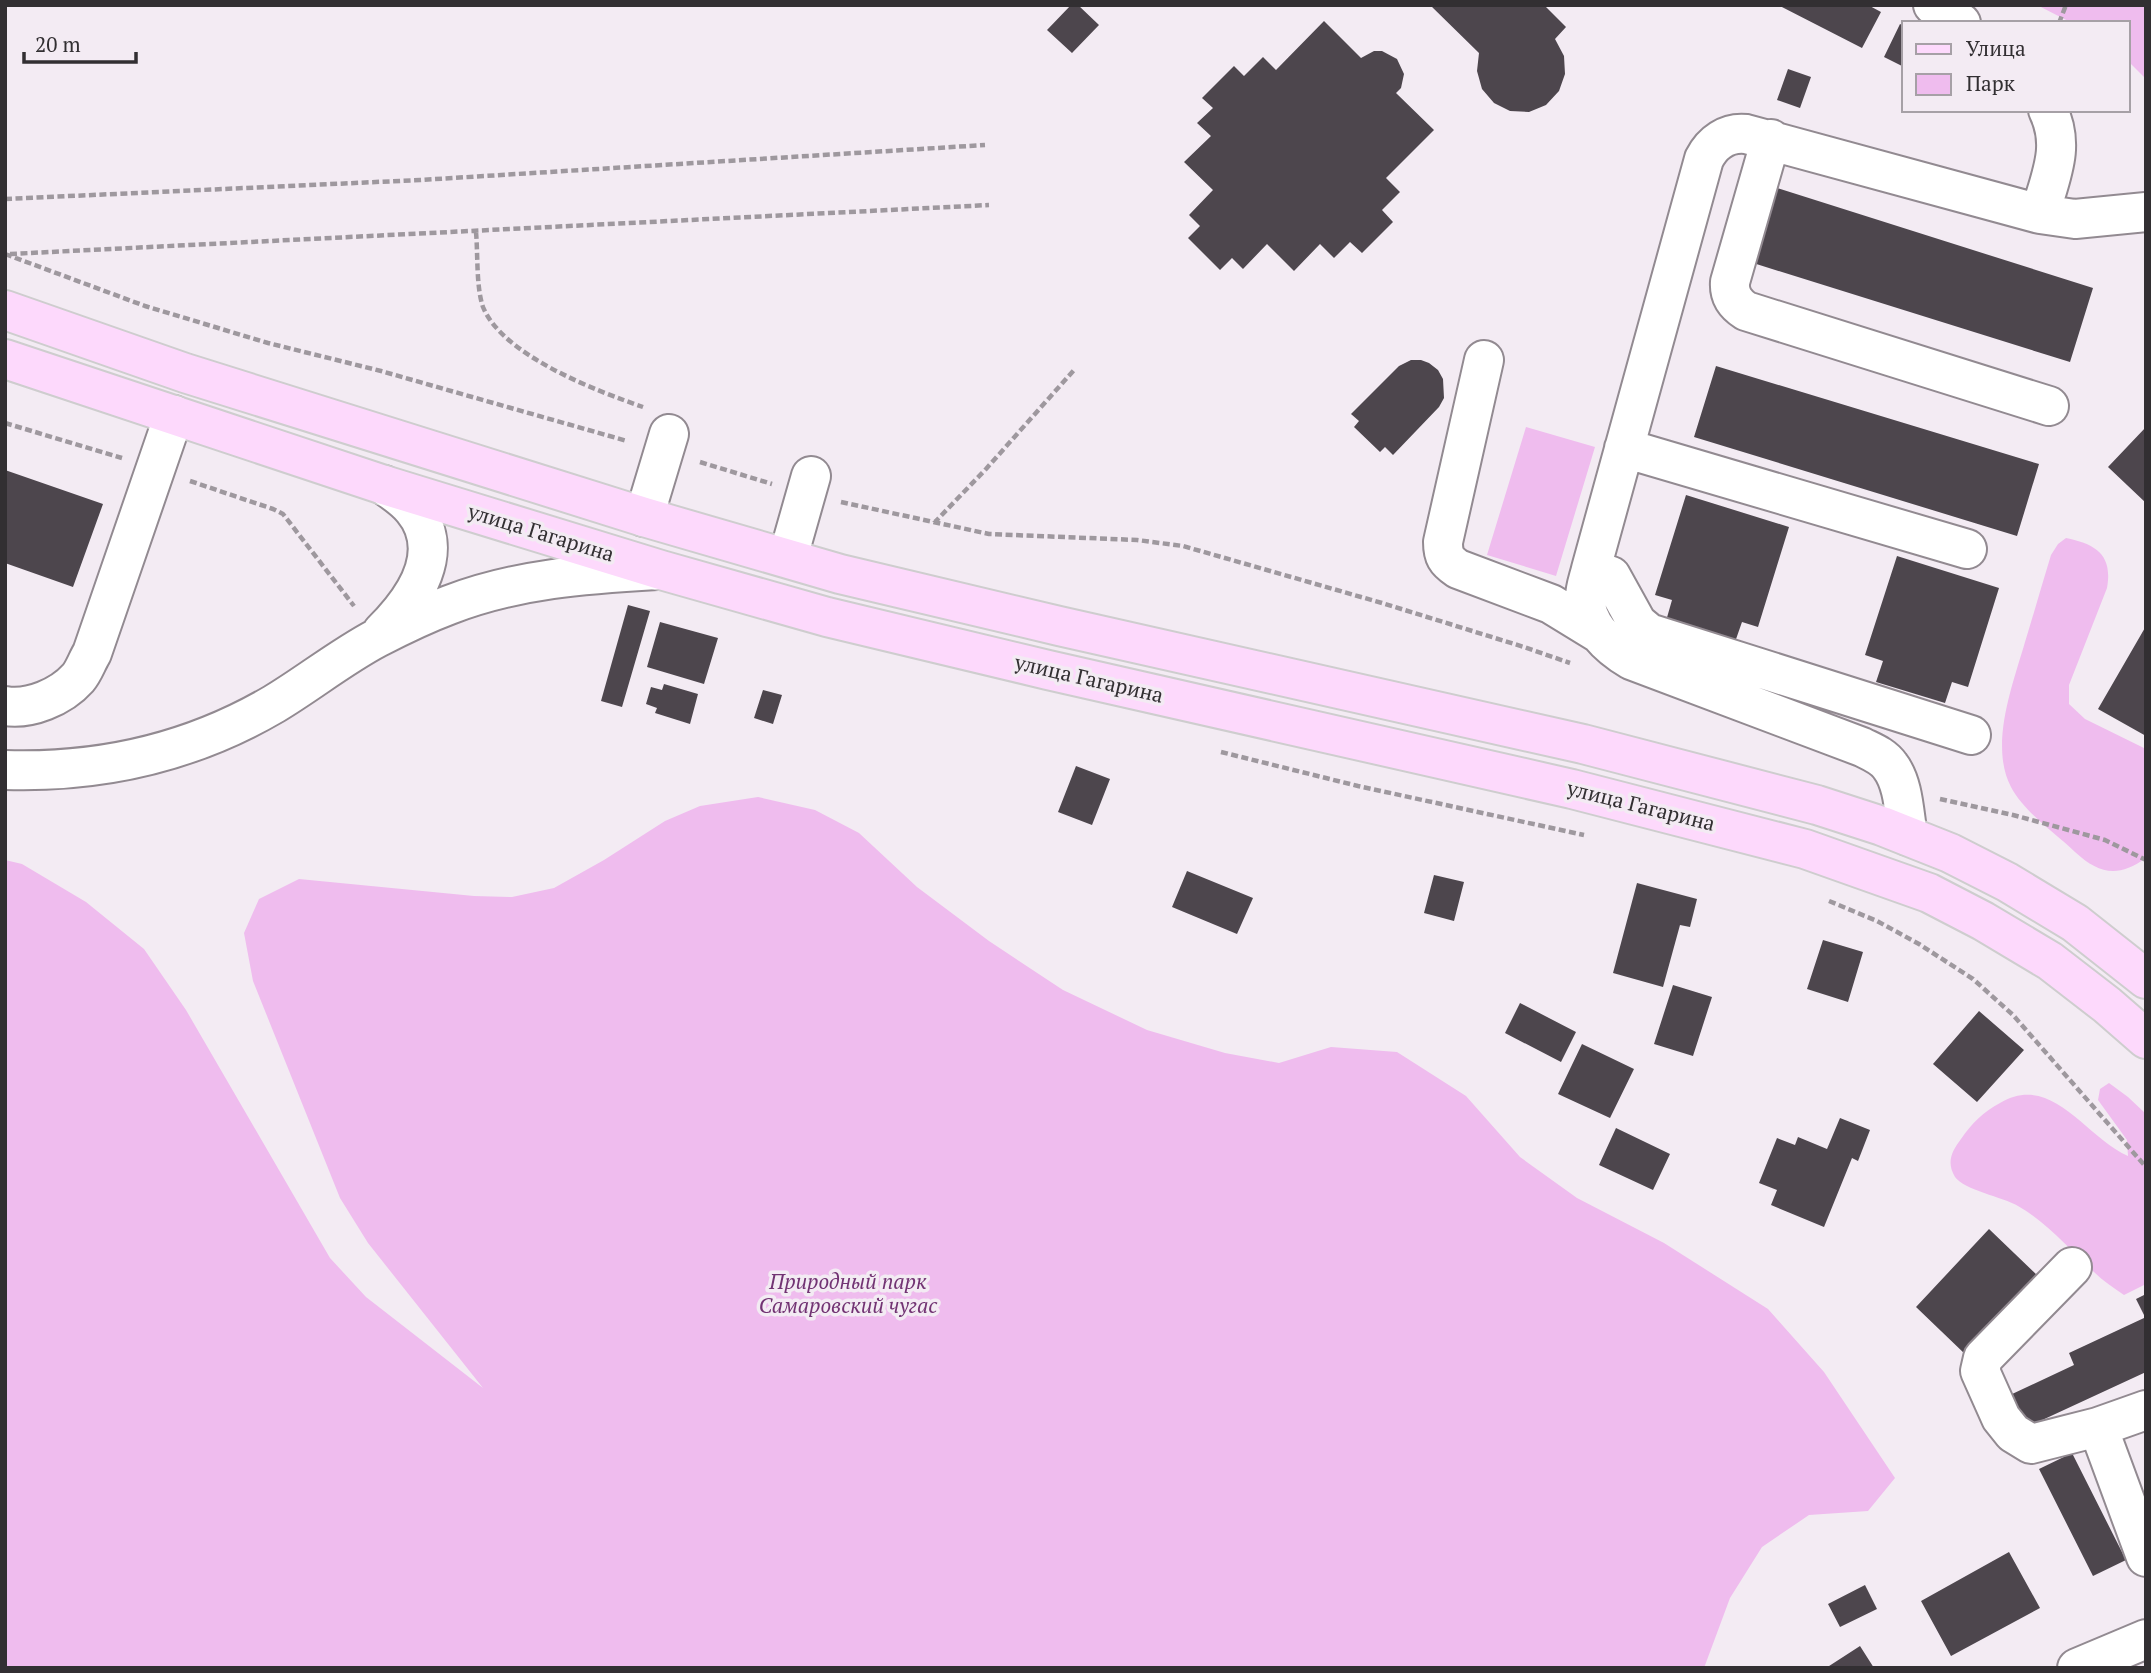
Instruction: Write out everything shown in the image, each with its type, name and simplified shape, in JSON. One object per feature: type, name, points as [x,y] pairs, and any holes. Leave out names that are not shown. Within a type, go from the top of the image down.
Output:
[{"type":"main road","points":[[5,284],[83,312],[185,373]]},
{"type":"main road","points":[[5,310],[185,373],[644,517],[840,573],[1046,623],[1583,744],[1817,805],[1950,852],[2007,882],[2075,923],[2146,979]]},
{"type":"main road","name":"улица Гагарина","points":[[5,359],[384,485],[827,617],[1586,792],[1805,849],[1929,893],[1983,921],[2050,961],[2107,1005],[2146,1040]]},
{"type":"street","points":[[1933,5],[1958,21]]},
{"type":"street","points":[[2040,214],[2058,150],[2055,125],[2049,112]]},
{"type":"street","points":[[1908,836],[1899,785],[1890,766],[1878,755],[1646,667],[1620,654],[1592,622],[1585,596],[1591,569],[1704,159],[1714,145],[1730,135],[1746,134],[2040,214],[2075,219],[2146,212]]},
{"type":"street","points":[[1771,139],[1730,282],[1732,296],[1740,307],[2049,406]]},
{"type":"street","points":[[1484,360],[1443,542],[1443,553],[1448,562],[1458,569],[1551,604],[1600,634]]},
{"type":"street","points":[[5,706],[36,703],[60,694],[79,677],[92,653],[174,415]]},
{"type":"street","points":[[644,517],[660,431]]},
{"type":"street","points":[[1625,448],[1968,548]]},
{"type":"street","points":[[367,625],[393,622],[421,581],[428,559],[428,539],[424,526],[408,503],[384,485]]},
{"type":"street","points":[[788,557],[809,485]]},
{"type":"street","points":[[1591,569],[1611,576],[1637,623],[1648,633],[1971,735]]},
{"type":"street","points":[[5,770],[80,769],[142,758],[185,745],[274,704],[367,625],[524,583],[585,574],[662,570]]},
{"type":"street","points":[[2072,1268],[1983,1358],[1980,1371],[2001,1418],[2013,1433],[2031,1444],[2098,1427],[2146,1410]]},
{"type":"street","points":[[2098,1427],[2146,1557]]},
{"type":"street","points":[[2077,1668],[2146,1639]]},
{"type":"path","points":[[5,199],[420,180],[985,145]]},
{"type":"path","points":[[989,205],[5,254],[145,306],[206,324],[660,431],[809,485],[934,523],[989,534],[1137,540],[1183,546],[1524,647]]},
{"type":"path","points":[[476,232],[483,306],[505,336],[536,359],[660,431]]},
{"type":"path","points":[[934,523],[1074,370]]},
{"type":"path","points":[[5,423],[155,469],[284,514],[367,625]]},
{"type":"path","points":[[1212,749],[1358,786],[1587,835]]},
{"type":"path","points":[[1827,900],[1877,921],[1973,978],[2013,1015],[2146,1167]]},
{"type":"green space","points":[[2037,5],[2146,5],[2146,79],[2130,63],[2130,21],[2068,21]]},
{"type":"green space","points":[[1526,427],[1595,447],[1556,576],[1487,555]]},
{"type":"green space","points":[[2066,538],[2086,544],[2100,553],[2105,559],[2108,577],[2107,588],[2069,685],[2069,704],[2085,719],[2146,749],[2146,858],[2118,871],[2092,865],[2040,822],[2011,787],[2002,753],[2009,695],[2051,555]]},
{"type":"green space","name":"Природный парк Самаровский чугас","points":[[758,797],[815,810],[859,833],[917,887],[989,941],[1063,990],[1147,1030],[1225,1053],[1279,1063],[1331,1047],[1397,1052],[1466,1096],[1520,1157],[1577,1198],[1664,1243],[1768,1309],[1824,1372],[1895,1478],[1868,1511],[1809,1515],[1762,1547],[1730,1598],[1704,1668],[5,1668],[5,860],[22,864],[86,902],[144,949],[186,1010],[330,1258],[366,1297],[483,1388],[368,1243],[340,1198],[253,981],[244,933],[259,899],[299,879],[474,896],[512,897],[554,888],[665,821],[700,806]]},
{"type":"green space","points":[[2109,1083],[2146,1114],[2146,1284],[2124,1295],[2097,1275],[2039,1220],[2011,1203],[1960,1182],[1951,1166],[1955,1148],[1974,1123],[1994,1106],[2019,1096],[2036,1096],[2052,1101],[2128,1156],[2127,1140],[2098,1100],[2100,1089]]},
{"type":"building","points":[[1071,5],[1078,5],[1099,25],[1072,53],[1047,30]]},
{"type":"building","points":[[1430,5],[1544,5],[1566,27],[1555,39],[1564,56],[1565,74],[1559,91],[1546,105],[1529,112],[1510,111],[1494,103],[1482,89],[1477,71],[1479,53]]},
{"type":"building","points":[[1778,5],[1868,5],[1881,12],[1862,48]]},
{"type":"building","points":[[1324,21],[1361,58],[1374,51],[1382,51],[1397,59],[1404,74],[1401,88],[1396,93],[1434,130],[1386,178],[1400,192],[1382,210],[1393,222],[1362,253],[1350,242],[1334,258],[1320,244],[1294,271],[1267,244],[1243,269],[1232,258],[1220,270],[1188,238],[1200,226],[1189,215],[1213,190],[1184,162],[1211,136],[1197,123],[1213,108],[1202,98],[1234,66],[1244,76],[1263,57],[1276,70]]},
{"type":"building","points":[[1900,24],[1902,25],[1902,66],[1884,57]]},
{"type":"building","points":[[1788,69],[1811,77],[1800,108],[1777,100]]},
{"type":"building","points":[[1774,187],[2093,288],[2070,362],[1750,262]]},
{"type":"building","points":[[1411,360],[1421,360],[1438,370],[1443,379],[1444,398],[1439,407],[1393,455],[1385,447],[1380,452],[1354,427],[1359,421],[1351,414],[1399,366]]},
{"type":"building","points":[[1716,366],[2039,464],[2017,536],[1694,437]]},
{"type":"building","points":[[2146,427],[2146,503],[2108,467]]},
{"type":"building","points":[[5,470],[103,504],[73,587],[5,563]]},
{"type":"building","points":[[1686,495],[1789,527],[1758,627],[1742,622],[1735,642],[1666,621],[1672,600],[1655,595]]},
{"type":"building","points":[[1897,556],[1999,588],[1968,687],[1952,682],[1945,703],[1876,682],[1883,661],[1865,655]]},
{"type":"building","points":[[628,605],[650,611],[622,707],[601,701]]},
{"type":"building","points":[[660,622],[718,638],[704,684],[647,667]]},
{"type":"building","points":[[2146,626],[2146,736],[2098,709]]},
{"type":"building","points":[[664,684],[698,694],[690,724],[655,713],[657,708],[646,704],[651,687],[662,690]]},
{"type":"building","points":[[763,690],[782,695],[773,724],[754,718]]},
{"type":"building","points":[[1076,766],[1110,779],[1092,825],[1058,812]]},
{"type":"building","points":[[1187,871],[1253,898],[1237,934],[1172,907]]},
{"type":"building","points":[[1434,875],[1464,882],[1454,921],[1424,913]]},
{"type":"building","points":[[1637,883],[1697,899],[1690,927],[1680,925],[1663,987],[1613,973]]},
{"type":"building","points":[[1823,940],[1863,952],[1848,1002],[1807,989]]},
{"type":"building","points":[[1673,985],[1712,997],[1693,1056],[1654,1044]]},
{"type":"building","points":[[1520,1003],[1576,1032],[1561,1062],[1505,1033]]},
{"type":"building","points":[[1979,1011],[2024,1050],[1977,1102],[1933,1064]]},
{"type":"building","points":[[1582,1044],[1634,1069],[1610,1118],[1558,1094]]},
{"type":"building","points":[[1840,1118],[1870,1130],[1858,1161],[1852,1158],[1824,1227],[1771,1205],[1777,1190],[1759,1183],[1777,1138],[1795,1145],[1798,1137],[1827,1149]]},
{"type":"building","points":[[1616,1128],[1670,1154],[1653,1190],[1599,1165]]},
{"type":"building","points":[[1989,1229],[2039,1277],[1966,1355],[1916,1307]]},
{"type":"building","points":[[2146,1294],[2146,1319],[2136,1299]]},
{"type":"building","points":[[2144,1318],[2146,1372],[2025,1428],[2010,1395],[2074,1365],[2069,1353]]},
{"type":"building","points":[[2072,1453],[2126,1560],[2093,1576],[2039,1469]]},
{"type":"building","points":[[2009,1552],[2040,1608],[1951,1656],[1921,1601]]},
{"type":"building","points":[[1865,1585],[1877,1609],[1840,1627],[1828,1604]]},
{"type":"building","points":[[1860,1646],[1874,1668],[1826,1668]]}]
